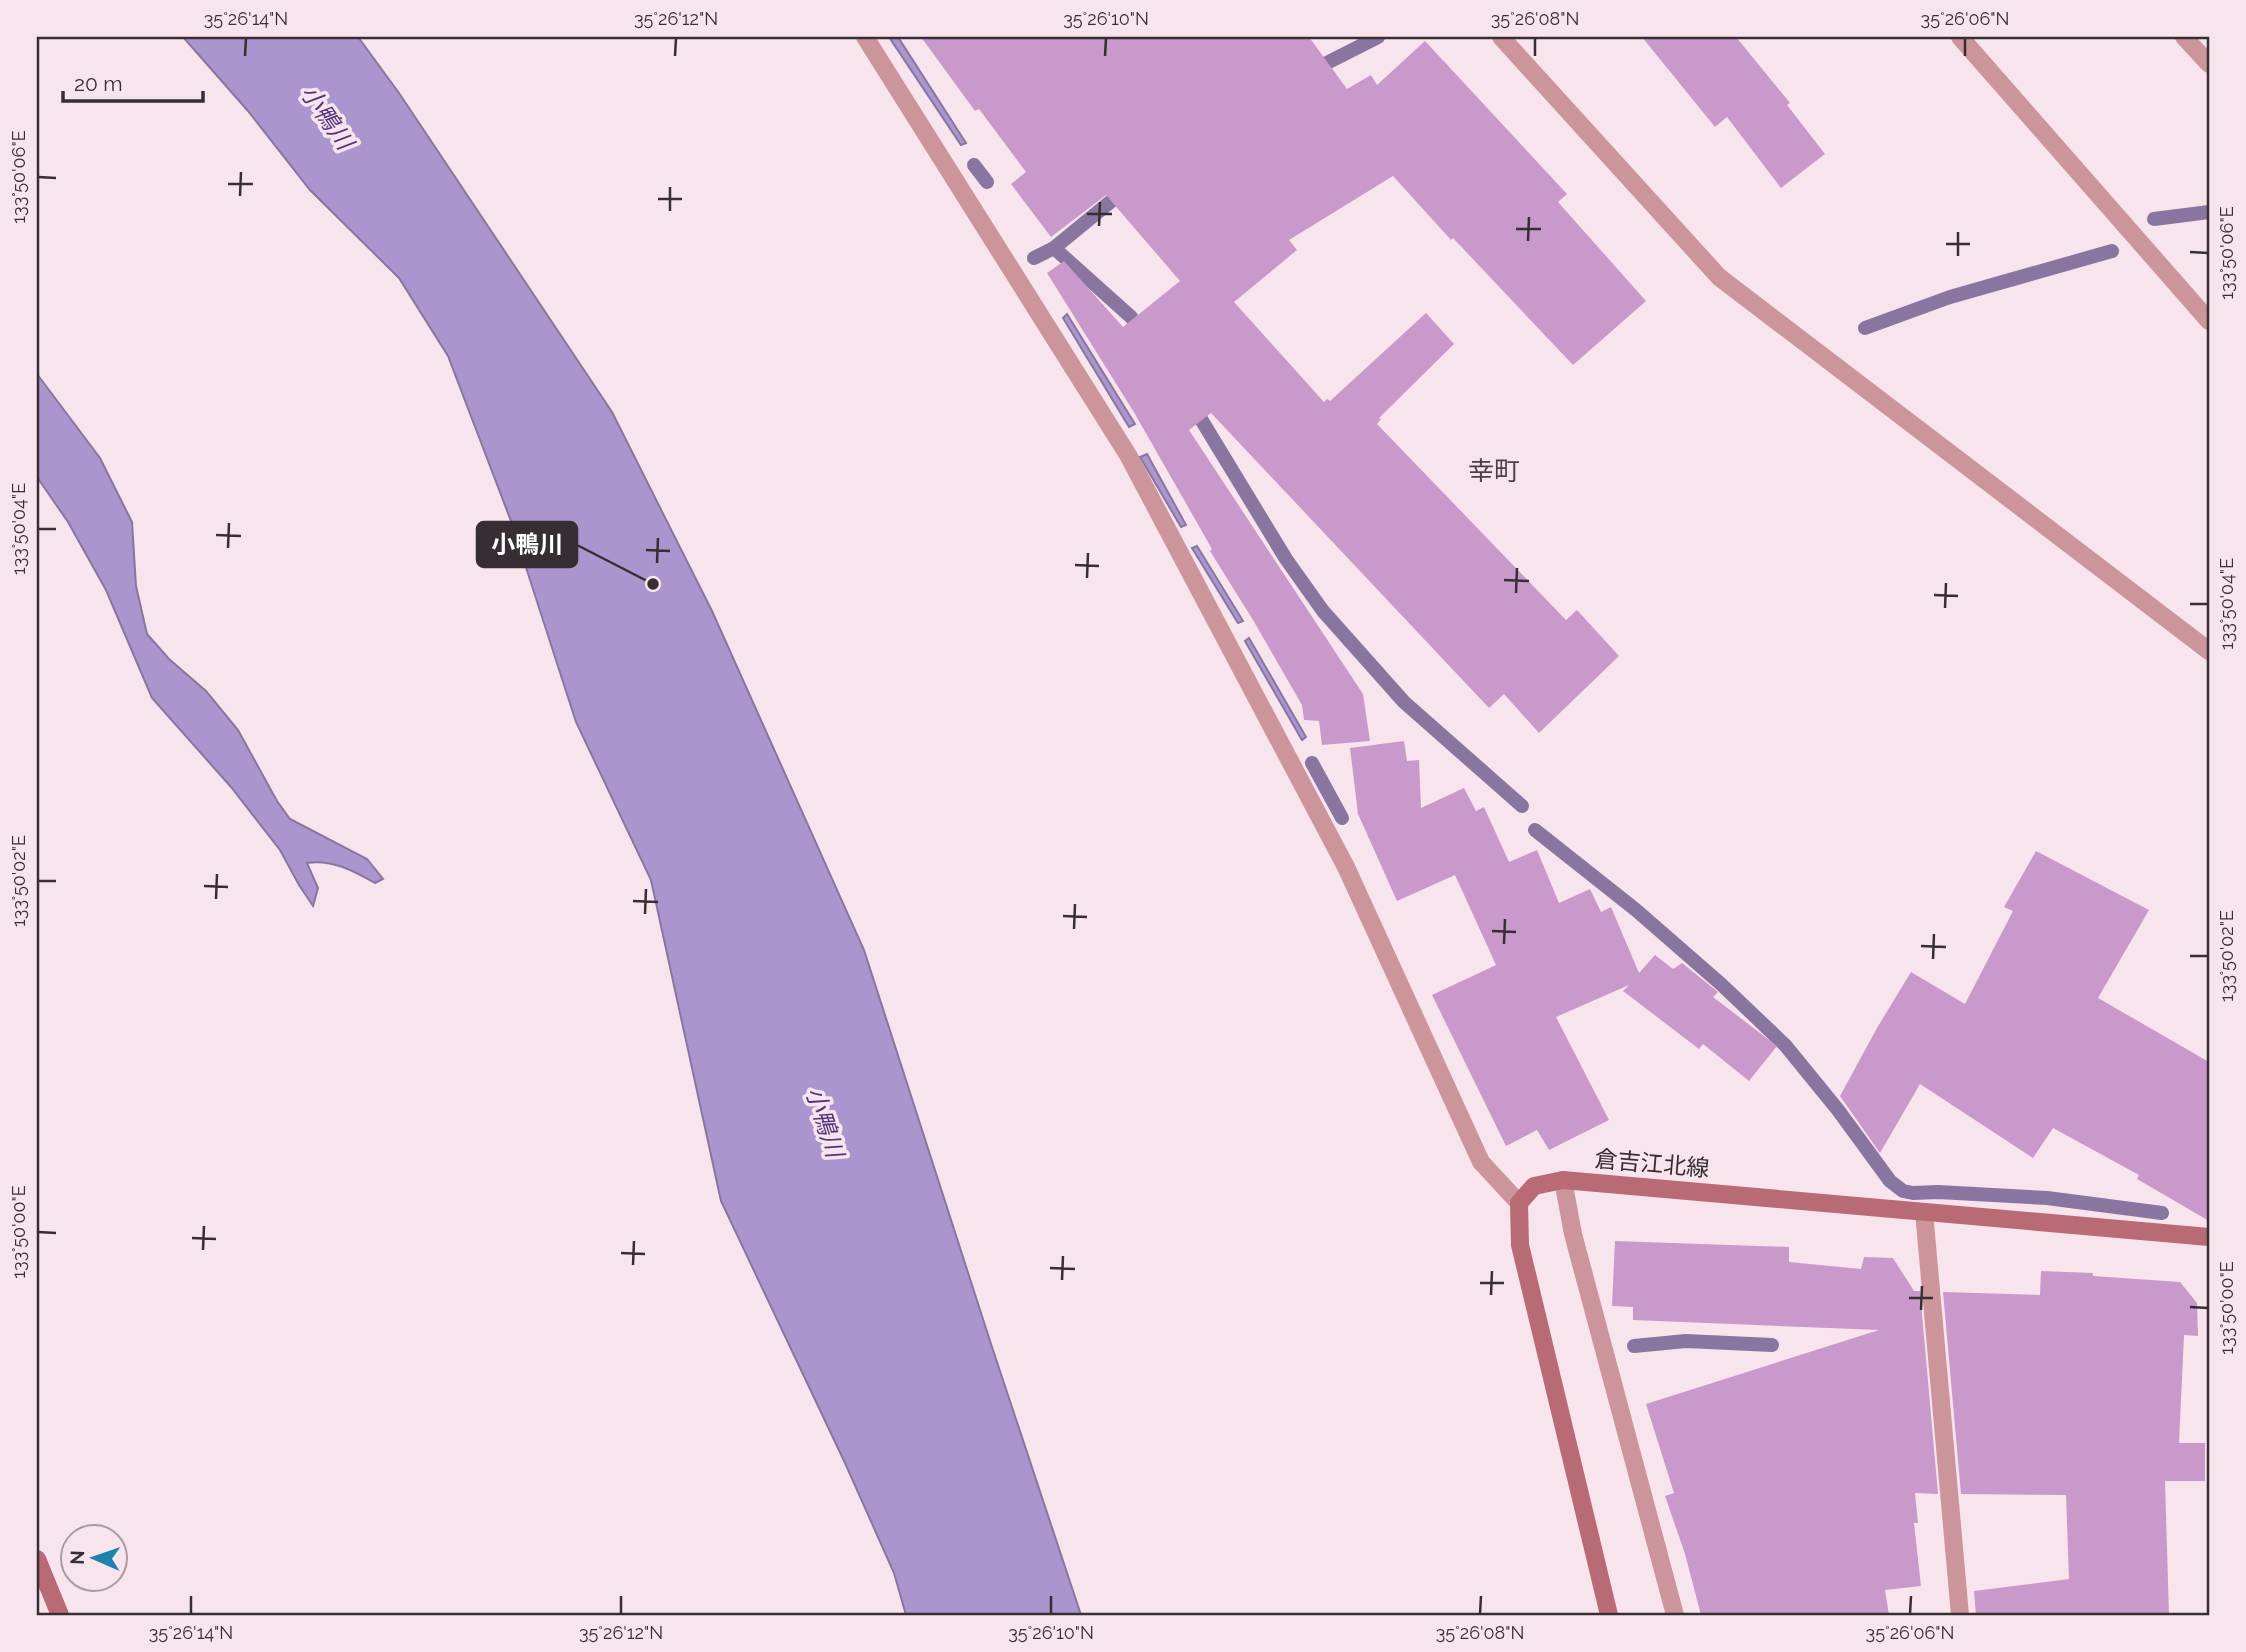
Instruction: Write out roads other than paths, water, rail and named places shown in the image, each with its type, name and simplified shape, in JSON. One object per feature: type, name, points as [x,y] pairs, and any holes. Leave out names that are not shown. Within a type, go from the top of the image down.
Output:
[{"type":"main road","name":"倉吉江北線","points":[[1519,1203],[1534,1186],[1563,1180],[2209,1237]]},
{"type":"main road","points":[[1519,1203],[1520,1245],[1609,1615]]},
{"type":"main road","points":[[37,1559],[60,1615]]},
{"type":"street","points":[[1501,37],[1718,277],[2209,651]]},
{"type":"street","points":[[1960,37],[2209,321]]},
{"type":"street","points":[[2185,37],[2209,64]]},
{"type":"street","points":[[873,39],[1128,455],[1346,867],[1481,1162],[1519,1203]]},
{"type":"street","points":[[1563,1180],[1573,1234],[1675,1615]]},
{"type":"street","points":[[1923,1212],[1960,1615]]},
{"type":"water","points":[[183,37],[358,37],[399,93],[612,412],[712,611],[864,950],[1081,1615],[906,1615],[894,1573],[845,1463],[721,1201],[651,880],[576,722],[511,521],[448,356],[399,278],[310,190],[248,111]]},
{"type":"water","points":[[889,37],[898,37],[966,143],[961,145]]},
{"type":"water","points":[[1067,314],[1135,424],[1129,427],[1063,318]]},
{"type":"water","points":[[37,374],[100,458],[132,522],[136,586],[147,634],[169,659],[206,691],[238,730],[277,801],[290,819],[367,859],[383,879],[375,883],[334,864],[307,863],[318,888],[313,906],[280,850],[231,787],[152,698],[106,590],[68,522],[37,477]]},
{"type":"water","points":[[1147,454],[1186,525],[1181,527],[1140,457]]},
{"type":"water","points":[[1197,546],[1243,621],[1238,623],[1192,548]]},
{"type":"water","points":[[1249,638],[1306,737],[1302,740],[1245,641]]},
{"type":"waterway","points":[[1311,71],[1378,37]]},
{"type":"waterway","points":[[974,165],[987,182]]},
{"type":"waterway","points":[[1034,258],[1054,248],[1126,189]]},
{"type":"waterway","points":[[2154,219],[2209,212]]},
{"type":"waterway","points":[[1054,248],[1131,317],[1144,335]]},
{"type":"waterway","points":[[1865,328],[1950,297],[2112,251]]},
{"type":"waterway","points":[[1196,411],[1286,559],[1323,611],[1404,702],[1522,806]]},
{"type":"waterway","points":[[1312,763],[1342,818]]},
{"type":"waterway","points":[[1535,830],[1636,910],[1722,985],[1785,1045],[1838,1110],[1890,1181],[1903,1191],[2047,1198],[2162,1213]]},
{"type":"waterway","points":[[1634,1346],[1686,1341],[1772,1345]]},
{"type":"place","name":"小鴨川","points":[[653,584]]},
{"type":"district","name":"幸町","points":[[1494,471]]}]
